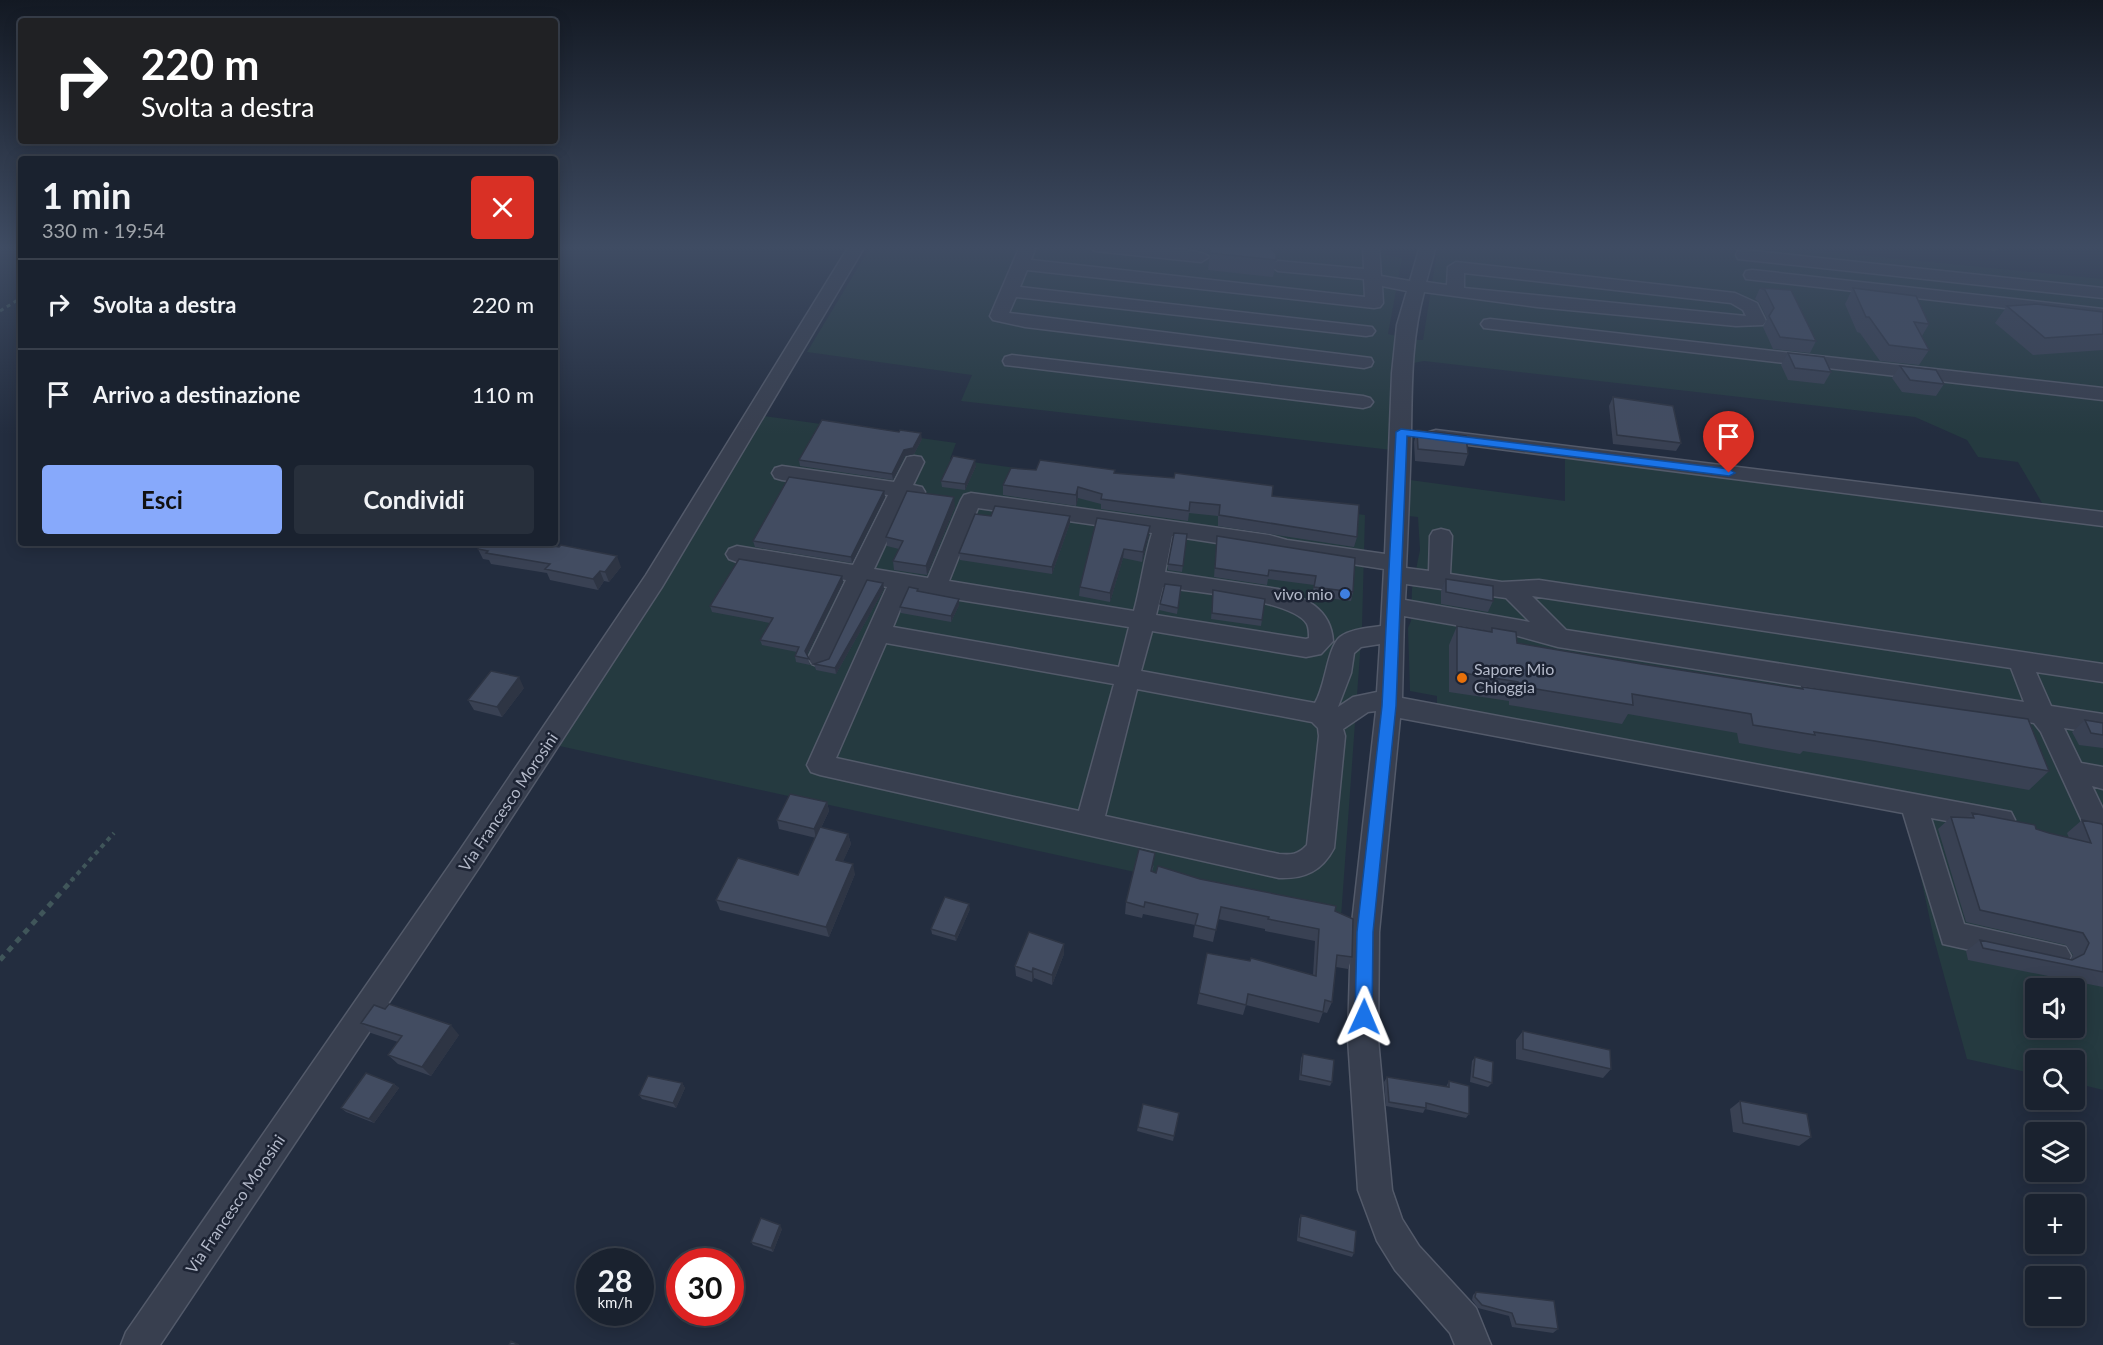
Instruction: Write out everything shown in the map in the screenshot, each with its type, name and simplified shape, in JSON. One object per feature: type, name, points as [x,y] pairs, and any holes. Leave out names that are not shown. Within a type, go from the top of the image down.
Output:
[{"type":"street","name":"Via Francesco Morosini","points":[[139,1345],[470,858],[654,581],[819,309]]},
{"type":"street","points":[[1002,309],[999,316],[1025,322],[1364,362]]},
{"type":"street","points":[[1167,309],[1366,331]]},
{"type":"street","points":[[1218,392],[1232,309]]},
{"type":"street","points":[[1411,309],[1406,325],[1401,373],[1401,432],[1390,702],[1365,932],[1363,1039],[1375,1190],[1389,1229],[1407,1258],[1463,1321],[1473,1345]]},
{"type":"street","points":[[1499,309],[1521,327]]},
{"type":"street","points":[[1537,309],[1544,330]]},
{"type":"street","points":[[1612,309],[1757,321],[1752,309]]},
{"type":"street","points":[[2022,309],[2103,314]]},
{"type":"street","points":[[1490,324],[2103,394]]},
{"type":"street","points":[[1012,361],[1218,392],[1363,402]]},
{"type":"street","points":[[1401,432],[2103,519]]},
{"type":"street","points":[[820,658],[914,462]]},
{"type":"street","points":[[782,473],[1164,527],[1394,569],[1437,581],[1513,591],[1539,588],[2103,673]]},
{"type":"street","points":[[935,588],[971,500]]},
{"type":"street","points":[[1089,825],[1154,578],[1153,566],[1164,527]]},
{"type":"street","points":[[1437,581],[1440,572],[1441,536]]},
{"type":"street","points":[[737,554],[1306,648],[1313,648],[1321,640],[1322,628],[1316,618],[1286,600],[1154,578]]},
{"type":"street","points":[[900,582],[820,765],[1279,866],[1299,867],[1313,860],[1320,848],[1332,736],[1326,720],[1339,673],[1342,651],[1348,642],[1392,633]]},
{"type":"street","points":[[1513,591],[1559,638]]},
{"type":"street","points":[[1393,606],[1518,628],[1559,638],[2103,724]]},
{"type":"street","points":[[879,633],[1307,710],[1326,720]]},
{"type":"street","points":[[2020,662],[2042,715],[2051,726],[2103,837]]},
{"type":"street","points":[[1326,720],[1362,704],[1390,702],[2025,825]]},
{"type":"street","points":[[2073,772],[2103,778]]},
{"type":"street","points":[[1914,804],[1953,935],[2056,956]]},
{"type":"path","points":[[0,960],[114,833]]},
{"type":"green space","points":[[833,309],[1393,309],[1388,334],[1397,336],[1392,450],[961,401],[972,375],[807,352]]},
{"type":"green space","points":[[1428,309],[2103,309],[2103,516],[2045,508],[2018,462],[1978,457],[1967,440],[1915,417],[1424,361],[1413,363],[1415,340],[1423,340]]},
{"type":"green space","points":[[764,416],[956,443],[950,459],[1365,515],[1362,626],[1341,917],[555,745]]},
{"type":"green space","points":[[1565,457],[2103,525],[2103,1090],[2085,1086],[2085,1050],[2025,1050],[2025,1072],[1967,1059],[1934,939],[1904,798],[1437,708],[1437,696],[1410,691],[1408,628],[1411,621],[1412,589],[1420,550],[1418,517],[1408,516],[1410,480],[1565,501]]},
{"type":"building","points":[[1774,309],[1800,309],[1816,341],[1780,337],[1769,316]]},
{"type":"building","points":[[1862,309],[1922,309],[1929,324],[1914,322],[1929,350],[1889,345],[1869,317],[1866,317]]},
{"type":"building","points":[[2010,309],[2076,309],[2103,312],[2103,334],[2045,338]]},
{"type":"building","points":[[1788,353],[1824,357],[1831,372],[1795,368]]},
{"type":"building","points":[[1900,366],[1936,370],[1944,384],[1910,380]]},
{"type":"building","points":[[1613,397],[1673,406],[1681,443],[1617,435]]},
{"type":"building","points":[[822,420],[899,432],[900,430],[921,433],[913,448],[904,450],[892,474],[799,460]]},
{"type":"building","points":[[1417,430],[1466,436],[1468,454],[1418,449]]},
{"type":"building","points":[[953,456],[975,460],[965,484],[941,481]]},
{"type":"building","points":[[1040,460],[1115,470],[1114,473],[1174,478],[1175,473],[1273,486],[1272,496],[1359,505],[1357,537],[1219,515],[1220,505],[1190,502],[1189,511],[1101,499],[1102,494],[1078,487],[1076,495],[1003,485],[1011,468],[1036,470]]},
{"type":"building","points":[[789,477],[884,491],[851,557],[753,541]]},
{"type":"building","points":[[907,491],[954,497],[926,566],[893,561],[903,541],[886,537]]},
{"type":"building","points":[[995,506],[1070,516],[1052,567],[959,553],[975,514],[991,516]]},
{"type":"building","points":[[1097,518],[1150,526],[1143,552],[1124,549],[1110,593],[1080,587]]},
{"type":"building","points":[[1174,533],[1187,534],[1183,566],[1168,564]]},
{"type":"building","points":[[1217,536],[1355,558],[1353,592],[1314,587],[1316,576],[1269,570],[1268,576],[1215,568]]},
{"type":"building","points":[[561,545],[617,556],[605,572],[600,571],[593,579],[545,569],[550,564],[486,553],[488,551],[478,549],[478,546],[559,547]]},
{"type":"building","points":[[739,559],[842,576],[805,651],[809,659],[795,656],[799,647],[760,640],[773,618],[710,606]]},
{"type":"building","points":[[1446,579],[1493,586],[1493,601],[1446,592]]},
{"type":"building","points":[[867,580],[883,583],[835,668],[814,664],[829,659]]},
{"type":"building","points":[[1165,584],[1181,586],[1178,608],[1160,604]]},
{"type":"building","points":[[909,587],[918,589],[917,591],[959,599],[951,616],[900,607]]},
{"type":"building","points":[[1213,590],[1265,599],[1262,620],[1212,613]]},
{"type":"building","points":[[1457,626],[1492,632],[1492,628],[1516,632],[1517,643],[1641,664],[1803,689],[1802,687],[2028,719],[2049,771],[1875,741],[1814,732],[1815,735],[1753,725],[1751,714],[1632,694],[1633,705],[1518,686],[1518,682],[1457,672]]},
{"type":"building","points":[[491,671],[519,677],[497,707],[468,700]]},
{"type":"building","points":[[2085,720],[2103,723],[2103,735],[2091,733]]},
{"type":"building","points":[[790,794],[827,802],[814,829],[777,820]]},
{"type":"building","points":[[1972,813],[2035,825],[2036,829],[2091,843],[2082,820],[2102,824],[2103,972],[1983,948],[1980,940],[2072,960],[2084,954],[2089,943],[2083,933],[1980,910],[1951,817],[1974,818]]},
{"type":"building","points":[[820,827],[848,834],[836,860],[853,864],[826,927],[716,900],[738,858],[798,875]]},
{"type":"building","points":[[1139,849],[1155,853],[1151,871],[1156,873],[1158,866],[1200,879],[1336,906],[1335,911],[1353,919],[1352,957],[1337,955],[1332,1002],[1325,1000],[1323,1012],[1248,994],[1246,1005],[1199,993],[1207,953],[1250,961],[1251,958],[1316,976],[1319,929],[1221,907],[1216,930],[1195,925],[1198,914],[1145,902],[1144,907],[1126,902]]},
{"type":"building","points":[[945,897],[969,904],[955,936],[931,929]]},
{"type":"building","points":[[1029,932],[1064,944],[1052,975],[1033,968],[1032,972],[1015,966]]},
{"type":"building","points":[[389,1004],[451,1025],[422,1067],[388,1055],[402,1036],[361,1023],[374,1005],[385,1009]]},
{"type":"building","points":[[1523,1031],[1610,1050],[1611,1069],[1523,1049]]},
{"type":"building","points":[[1303,1054],[1334,1060],[1332,1082],[1301,1075]]},
{"type":"building","points":[[1475,1057],[1493,1062],[1492,1083],[1473,1077]]},
{"type":"building","points":[[366,1073],[394,1084],[369,1119],[341,1108]]},
{"type":"building","points":[[648,1076],[682,1083],[673,1103],[639,1095]]},
{"type":"building","points":[[1387,1077],[1449,1087],[1449,1081],[1469,1086],[1469,1114],[1426,1103],[1426,1108],[1389,1102]]},
{"type":"building","points":[[1740,1101],[1807,1114],[1811,1137],[1743,1123]]},
{"type":"building","points":[[1143,1104],[1179,1113],[1174,1136],[1138,1127]]},
{"type":"building","points":[[1301,1215],[1356,1231],[1354,1253],[1299,1237]]},
{"type":"building","points":[[761,1218],[780,1225],[771,1248],[751,1242]]},
{"type":"building","points":[[1476,1292],[1554,1301],[1558,1329],[1516,1324],[1512,1313],[1482,1305],[1475,1297]]},
{"type":"place","name":"vivo mio","points":[[1345,594]]},
{"type":"place","name":"Sapore Mio Chioggia","points":[[1462,678]]},
{"type":"route","points":[[1364,1017],[1365,932],[1389,706],[1401,432],[1729,473]]}]
